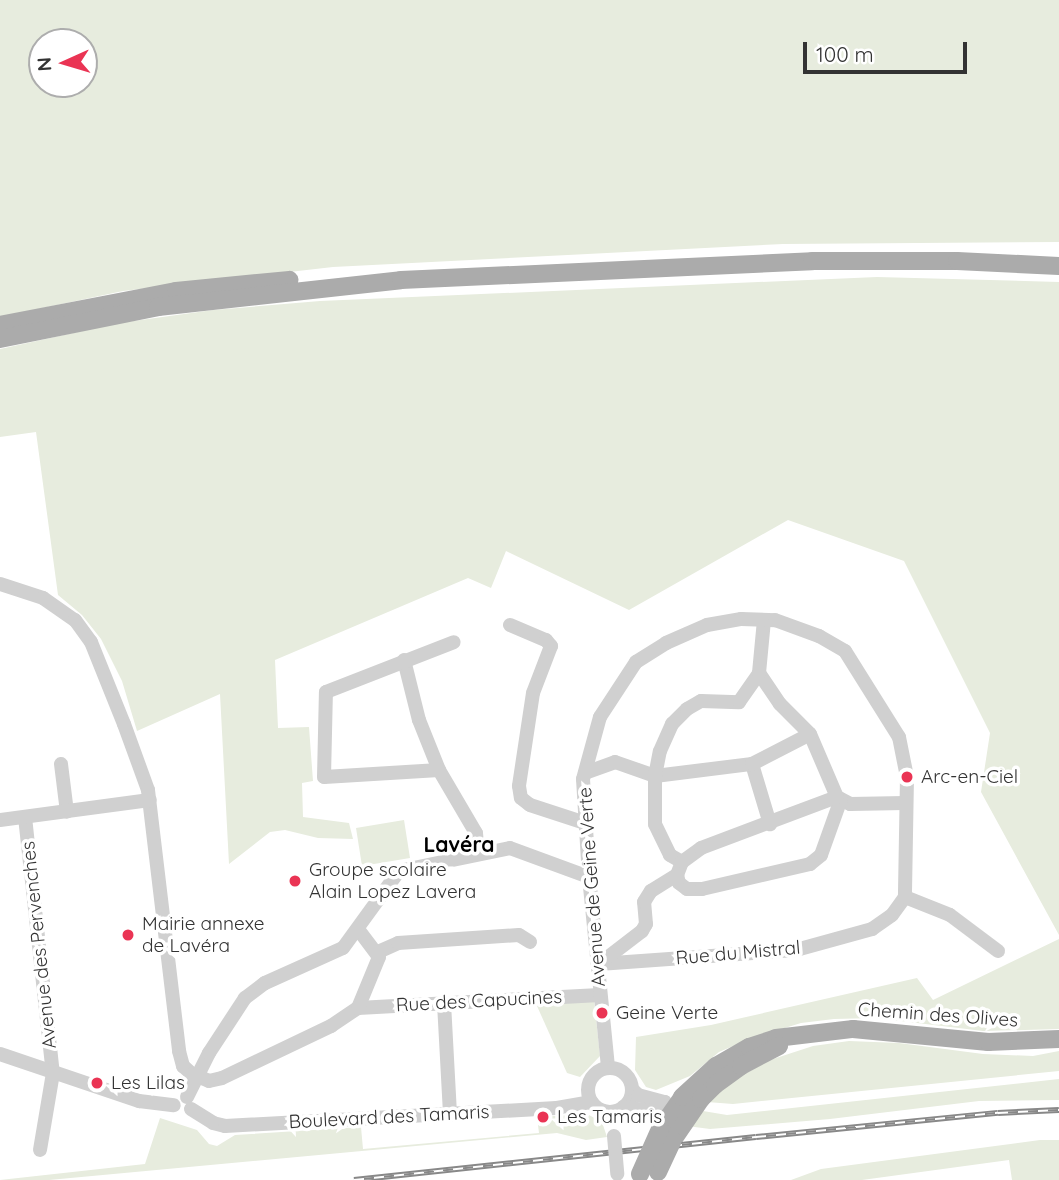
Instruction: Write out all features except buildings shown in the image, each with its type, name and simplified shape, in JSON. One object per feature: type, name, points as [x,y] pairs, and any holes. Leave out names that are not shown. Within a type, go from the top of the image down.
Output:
[{"type":"main road","points":[[0,325],[176,291],[298,279],[401,280],[812,261],[957,261],[1059,267]]},
{"type":"main road","points":[[0,339],[158,307],[401,280]]},
{"type":"main road","name":"Chemin des Olives","points":[[672,1127],[682,1097],[716,1066],[762,1041],[815,1031],[873,1029],[1013,1043],[1059,1039]]},
{"type":"main road","name":"Chemin des Olives","points":[[672,1127],[741,1066],[815,1031]]},
{"type":"main road","points":[[648,1176],[672,1127]]},
{"type":"street","points":[[0,584],[43,597],[75,620],[91,642],[146,780],[181,1060],[187,1069],[209,1081],[222,1079],[331,1026],[358,1008],[378,961],[378,952],[359,930]]},
{"type":"street","name":"Avenue de Geine Verte","points":[[608,1067],[584,823],[585,773],[600,717],[636,663],[666,643],[707,625],[741,619],[775,620],[819,636],[845,651],[899,737],[907,777],[905,897]]},
{"type":"street","points":[[764,620],[760,673],[739,702],[701,701],[687,709],[672,724],[660,751],[655,776],[655,824],[679,869],[679,883],[687,889],[702,889],[810,864],[821,855],[839,798]]},
{"type":"street","points":[[510,625],[547,640],[551,646],[533,693],[519,786],[521,798],[530,805],[584,823]]},
{"type":"street","points":[[439,770],[324,777],[326,692],[454,642]]},
{"type":"street","points":[[404,660],[419,720],[439,770],[476,833],[478,855]]},
{"type":"street","points":[[760,673],[780,704],[810,734],[839,798],[850,804],[905,803]]},
{"type":"street","points":[[585,773],[615,762],[655,776],[752,764],[810,734]]},
{"type":"street","points":[[61,764],[67,812]]},
{"type":"street","points":[[752,764],[770,824]]},
{"type":"street","points":[[599,964],[642,931],[646,924],[644,902],[652,891],[701,848],[839,798]]},
{"type":"street","points":[[0,820],[150,800]]},
{"type":"street","name":"Avenue des Pervenches","points":[[25,817],[53,1073],[40,1150]]},
{"type":"street","points":[[189,1103],[199,1077],[237,1008],[253,990],[337,952],[359,930],[372,906],[399,871],[510,848],[589,877]]},
{"type":"street","points":[[905,897],[950,915],[998,950]]},
{"type":"street","name":"Rue du Mistral","points":[[599,964],[796,950],[872,929],[892,915],[905,897]]},
{"type":"street","points":[[378,952],[398,943],[519,935],[530,942]]},
{"type":"street","name":"Rue des Capucines","points":[[358,1008],[600,995]]},
{"type":"street","points":[[444,1003],[450,1115]]},
{"type":"street","points":[[0,1054],[53,1073]]},
{"type":"street","name":"Chemin des Olives","points":[[655,1099],[676,1091],[716,1066]]},
{"type":"street","points":[[608,1067],[626,1075],[638,1095],[665,1102],[672,1127],[617,1110],[599,1110],[591,1102],[588,1092],[591,1078],[608,1067]]},
{"type":"street","name":"Boulevard des Tamaris","points":[[53,1073],[139,1101],[174,1105],[180,1114],[186,1114],[189,1103],[214,1123],[225,1126],[450,1115],[572,1107],[591,1102]]},
{"type":"street","points":[[617,1177],[614,1136],[617,1110],[631,1097],[632,1089]]},
{"type":"shaded area","points":[[0,0],[1059,0],[1059,242],[783,244],[333,267],[123,291],[0,317]]},
{"type":"shaded area","points":[[877,277],[1059,282],[1059,935],[981,792],[990,733],[904,561],[788,520],[629,610],[506,551],[491,588],[468,578],[275,660],[278,728],[309,727],[313,781],[302,783],[303,817],[349,823],[353,839],[318,838],[285,830],[270,832],[229,864],[220,694],[137,731],[122,681],[101,639],[82,615],[58,595],[36,432],[0,437],[0,349],[119,323],[213,310],[320,301]]},
{"type":"shaded area","points":[[404,820],[410,858],[362,866],[356,828]]},
{"type":"shaded area","points":[[1059,939],[1059,1029],[983,1031],[876,1018],[834,1019],[801,1023],[752,1038],[719,1052],[690,1076],[656,1090],[646,1087],[635,1070],[636,1037],[711,1025],[917,978],[933,1000]]},
{"type":"shaded area","points":[[594,999],[600,1056],[580,1077],[567,1073],[537,1006],[541,1002]]},
{"type":"shaded area","points":[[849,1041],[899,1043],[983,1054],[1033,1056],[1059,1051],[1059,1071],[733,1104],[707,1102],[734,1080],[770,1060],[813,1046]]},
{"type":"shaded area","points":[[1059,1079],[1059,1100],[979,1101],[830,1119],[710,1129],[687,1126],[697,1110],[727,1115]]},
{"type":"shaded area","points":[[587,1114],[602,1122],[607,1137],[586,1140],[557,1133],[49,1180],[0,1180],[145,1164],[160,1118],[197,1130],[209,1144],[217,1146],[235,1135],[361,1127],[363,1149],[539,1133],[537,1117]]},
{"type":"shaded area","points":[[1040,1140],[1059,1140],[1059,1180],[1012,1180],[1009,1160],[862,1180],[791,1180],[821,1169]]},
{"type":"railway","points":[[354,1180],[756,1137],[998,1113],[1059,1110]]},
{"type":"place","name":"Arc-en-Ciel","points":[[907,777]]},
{"type":"place","name":"Groupe scolaire Alain Lopez Lavera","points":[[295,881]]},
{"type":"place","name":"Mairie annexe de Lavéra","points":[[128,935]]},
{"type":"place","name":"Geine Verte","points":[[602,1013]]},
{"type":"place","name":"Les Lilas","points":[[97,1083]]},
{"type":"place","name":"Les Tamaris","points":[[543,1117]]},
{"type":"district","name":"Lavéra","points":[[459,844]]}]
